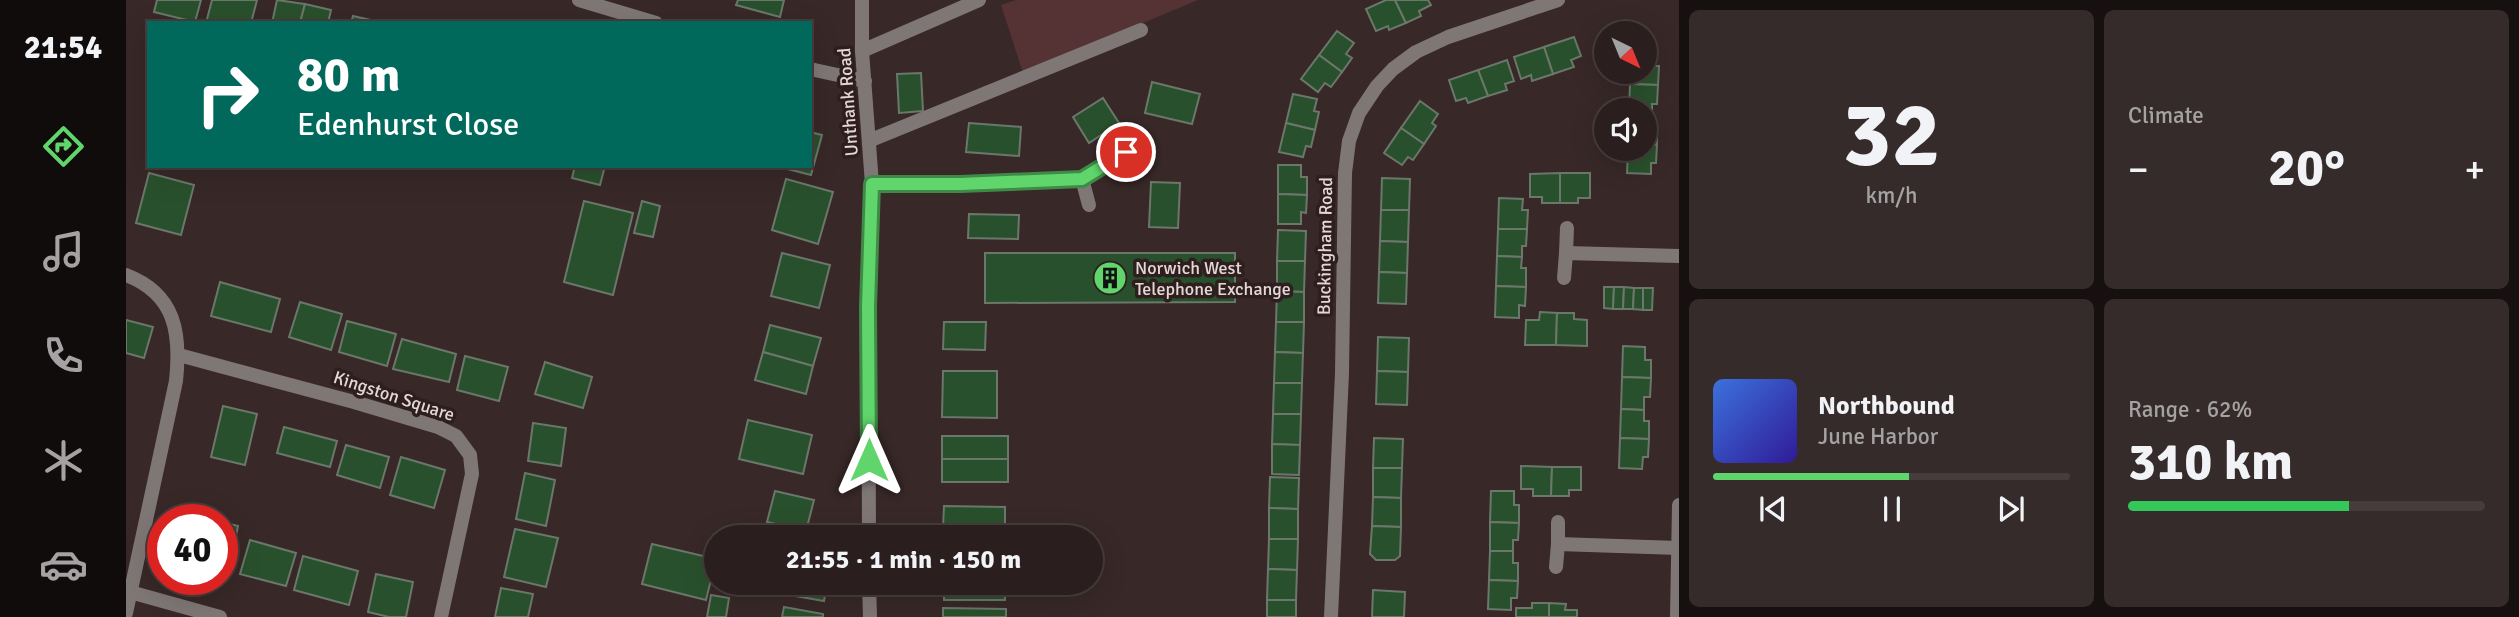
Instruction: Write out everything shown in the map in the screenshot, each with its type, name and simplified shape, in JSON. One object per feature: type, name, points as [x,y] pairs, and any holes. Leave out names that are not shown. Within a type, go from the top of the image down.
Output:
[{"type":"street","points":[[579,0],[646,21]]},
{"type":"street","name":"Unthank Road","points":[[862,0],[862,51],[871,140],[872,184],[868,307],[869,525]]},
{"type":"street","points":[[862,51],[979,0]]},
{"type":"street","name":"Buckingham Road","points":[[1331,617],[1342,373],[1345,173],[1349,141],[1359,113],[1377,86],[1393,69],[1416,52],[1448,37],[1558,0]]},
{"type":"street","points":[[871,140],[1141,30]]},
{"type":"street","points":[[812,69],[865,81]]},
{"type":"street","points":[[872,184],[1082,179],[1126,152]]},
{"type":"street","points":[[1082,179],[1088,205]]},
{"type":"street","points":[[1564,278],[1567,228]]},
{"type":"street","points":[[1566,253],[1679,256]]},
{"type":"street","points":[[126,275],[139,280],[156,293],[168,309],[175,323],[179,355],[176,382],[126,613]]},
{"type":"street","name":"Kingston Square","points":[[179,355],[354,402],[438,427],[456,436],[470,455],[472,474],[441,617]]},
{"type":"street","points":[[1677,617],[1679,505]]},
{"type":"street","points":[[1556,566],[1558,522]]},
{"type":"street","points":[[1558,544],[1678,548]]},
{"type":"street","points":[[130,592],[220,617]]},
{"type":"street","points":[[869,595],[870,617]]},
{"type":"shaded area","points":[[1016,0],[1198,0],[1023,73],[1001,5]]},
{"type":"building","points":[[157,0],[201,0],[195,21],[154,12]]},
{"type":"building","points":[[212,0],[257,0],[252,21],[207,21]]},
{"type":"building","points":[[277,0],[305,4],[301,21],[272,21]]},
{"type":"building","points":[[738,0],[784,0],[780,17],[736,5]]},
{"type":"building","points":[[1386,0],[1395,0],[1406,23],[1389,30],[1388,26],[1376,31],[1366,9]]},
{"type":"building","points":[[1395,0],[1428,0],[1431,5],[1419,11],[1421,16],[1406,23]]},
{"type":"building","points":[[305,4],[331,10],[328,21],[301,21]]},
{"type":"building","points":[[353,16],[375,21],[352,21]]},
{"type":"building","points":[[1337,31],[1354,43],[1346,54],[1352,58],[1342,72],[1319,55]]},
{"type":"building","points":[[1574,37],[1581,56],[1571,60],[1574,67],[1553,74],[1544,47]]},
{"type":"building","points":[[1544,47],[1553,74],[1532,81],[1531,75],[1521,79],[1514,57]]},
{"type":"building","points":[[1319,55],[1342,72],[1331,87],[1325,83],[1318,92],[1301,79]]},
{"type":"building","points":[[1507,60],[1514,81],[1505,84],[1507,90],[1488,96],[1478,70]]},
{"type":"building","points":[[1659,66],[1658,85],[1630,84],[1657,84]]},
{"type":"building","points":[[1478,70],[1488,96],[1468,103],[1466,98],[1456,101],[1449,80]]},
{"type":"building","points":[[921,73],[923,111],[899,113],[897,74]]},
{"type":"building","points":[[1152,82],[1200,94],[1192,124],[1145,113]]},
{"type":"building","points":[[1630,84],[1658,85],[1657,104],[1657,98],[1629,98]]},
{"type":"building","points":[[1293,94],[1317,99],[1314,111],[1319,112],[1315,130],[1286,123]]},
{"type":"building","points":[[1103,98],[1119,123],[1089,143],[1073,117]]},
{"type":"building","points":[[1420,101],[1438,114],[1432,123],[1436,126],[1424,144],[1401,128]]},
{"type":"building","points":[[969,123],[1021,127],[1019,156],[966,152]]},
{"type":"building","points":[[1286,123],[1315,130],[1311,147],[1306,146],[1303,157],[1279,152]]},
{"type":"building","points":[[1401,128],[1424,144],[1413,160],[1408,157],[1402,165],[1384,153]]},
{"type":"building","points":[[812,132],[822,135],[811,175],[784,168],[812,168]]},
{"type":"building","points":[[1628,161],[1656,161],[1651,163],[1651,174],[1627,173]]},
{"type":"building","points":[[1278,165],[1301,165],[1301,177],[1307,177],[1307,195],[1278,194]]},
{"type":"building","points":[[574,168],[604,168],[600,185],[572,178]]},
{"type":"building","points":[[149,173],[194,185],[181,235],[136,223]]},
{"type":"building","points":[[1560,173],[1560,203],[1542,203],[1542,197],[1530,197],[1530,174]]},
{"type":"building","points":[[1560,173],[1590,173],[1590,198],[1578,198],[1578,203],[1560,203]]},
{"type":"building","points":[[1382,178],[1410,179],[1409,210],[1381,210]]},
{"type":"building","points":[[786,179],[833,192],[818,244],[772,230]]},
{"type":"building","points":[[1151,182],[1180,183],[1178,228],[1149,227]]},
{"type":"building","points":[[1278,194],[1307,195],[1306,213],[1301,212],[1301,224],[1278,224]]},
{"type":"building","points":[[1499,198],[1523,199],[1522,210],[1528,210],[1527,229],[1498,229]]},
{"type":"building","points":[[584,201],[633,213],[613,295],[564,282]]},
{"type":"building","points":[[642,201],[660,206],[653,237],[634,233]]},
{"type":"building","points":[[1381,210],[1409,210],[1408,242],[1380,241]]},
{"type":"building","points":[[969,214],[1019,215],[1018,239],[968,238]]},
{"type":"building","points":[[1498,229],[1527,229],[1522,257],[1497,256]]},
{"type":"building","points":[[1278,230],[1306,231],[1305,261],[1277,261]]},
{"type":"building","points":[[1380,241],[1408,242],[1407,273],[1379,272]]},
{"type":"building","points":[[782,253],[830,265],[819,308],[771,296]]},
{"type":"building","name":"Norwich West Telephone Exchange","points":[[985,253],[1235,253],[1235,302],[985,303]]},
{"type":"building","points":[[1497,256],[1522,257],[1521,268],[1526,268],[1526,287],[1496,286]]},
{"type":"building","points":[[1277,261],[1305,261],[1304,292],[1277,291]]},
{"type":"building","points":[[1379,272],[1407,273],[1406,304],[1378,303]]},
{"type":"building","points":[[220,282],[280,299],[271,332],[211,316]]},
{"type":"building","points":[[1496,286],[1526,287],[1525,306],[1519,305],[1519,318],[1495,317]]},
{"type":"building","points":[[1604,287],[1614,287],[1613,309],[1604,308]]},
{"type":"building","points":[[1614,287],[1624,287],[1623,309],[1613,309]]},
{"type":"building","points":[[1624,287],[1634,288],[1633,309],[1623,309]]},
{"type":"building","points":[[1634,288],[1643,288],[1643,310],[1633,309]]},
{"type":"building","points":[[1643,288],[1653,288],[1652,310],[1643,310]]},
{"type":"building","points":[[1277,291],[1304,292],[1304,322],[1276,322]]},
{"type":"building","points":[[300,302],[342,314],[331,350],[289,337]]},
{"type":"building","points":[[1540,312],[1557,313],[1556,345],[1525,345],[1526,320],[1539,320]]},
{"type":"building","points":[[1557,313],[1574,313],[1574,319],[1587,320],[1587,346],[1556,345]]},
{"type":"building","points":[[126,320],[153,327],[144,358],[126,353]]},
{"type":"building","points":[[347,321],[396,334],[387,366],[339,352]]},
{"type":"building","points":[[944,322],[986,322],[985,350],[943,349]]},
{"type":"building","points":[[1276,322],[1304,322],[1303,353],[1275,352]]},
{"type":"building","points":[[770,325],[821,338],[813,366],[763,352]]},
{"type":"building","points":[[1378,337],[1409,338],[1408,372],[1377,371]]},
{"type":"building","points":[[402,339],[456,354],[449,382],[393,369]]},
{"type":"building","points":[[1623,346],[1645,347],[1645,360],[1651,360],[1651,378],[1622,377]]},
{"type":"building","points":[[763,352],[813,366],[806,394],[755,380]]},
{"type":"building","points":[[1275,352],[1303,353],[1302,383],[1274,383]]},
{"type":"building","points":[[465,356],[508,367],[499,401],[457,390]]},
{"type":"building","points":[[545,362],[592,377],[583,408],[535,394]]},
{"type":"building","points":[[943,371],[997,371],[997,418],[942,417]]},
{"type":"building","points":[[1377,371],[1408,372],[1407,405],[1376,404]]},
{"type":"building","points":[[1622,377],[1651,378],[1650,397],[1644,397],[1644,410],[1621,409]]},
{"type":"building","points":[[1274,383],[1302,383],[1301,414],[1273,414]]},
{"type":"building","points":[[223,406],[257,414],[245,465],[211,457]]},
{"type":"building","points":[[1621,409],[1644,410],[1644,421],[1649,421],[1649,439],[1620,438]]},
{"type":"building","points":[[1273,414],[1301,414],[1300,445],[1272,444]]},
{"type":"building","points":[[748,420],[812,435],[803,474],[739,459]]},
{"type":"building","points":[[533,423],[566,428],[561,466],[528,461]]},
{"type":"building","points":[[284,427],[337,441],[330,467],[277,453]]},
{"type":"building","points":[[942,436],[1008,436],[1008,459],[942,459]]},
{"type":"building","points":[[1374,438],[1403,439],[1402,468],[1373,468]]},
{"type":"building","points":[[1620,438],[1649,439],[1648,457],[1643,457],[1642,469],[1619,468]]},
{"type":"building","points":[[1272,444],[1300,445],[1299,475],[1272,474]]},
{"type":"building","points":[[346,445],[389,457],[380,488],[337,475]]},
{"type":"building","points":[[401,457],[445,470],[434,508],[390,495]]},
{"type":"building","points":[[942,459],[1008,459],[1008,482],[942,482]]},
{"type":"building","points":[[1521,466],[1552,467],[1551,496],[1533,496],[1533,489],[1521,489]]},
{"type":"building","points":[[1552,467],[1581,467],[1581,490],[1569,490],[1569,496],[1551,496]]},
{"type":"building","points":[[1373,468],[1402,468],[1401,498],[1373,497]]},
{"type":"building","points":[[525,473],[555,480],[546,526],[516,519]]},
{"type":"building","points":[[1270,477],[1299,478],[1298,509],[1269,508]]},
{"type":"building","points":[[775,491],[814,500],[808,525],[767,522]]},
{"type":"building","points":[[1491,491],[1514,491],[1514,505],[1519,505],[1519,523],[1490,522]]},
{"type":"building","points":[[1373,497],[1401,498],[1401,527],[1372,526]]},
{"type":"building","points":[[944,506],[1005,507],[1005,525],[943,525]]},
{"type":"building","points":[[1269,508],[1298,509],[1298,539],[1269,539]]},
{"type":"building","points":[[1490,522],[1519,523],[1518,540],[1513,540],[1513,551],[1490,551]]},
{"type":"building","points":[[1372,526],[1401,527],[1400,556],[1395,560],[1376,560],[1370,554]]},
{"type":"building","points":[[515,529],[558,538],[546,587],[504,577]]},
{"type":"building","points":[[1269,539],[1298,539],[1297,570],[1268,569]]},
{"type":"building","points":[[250,540],[296,553],[286,586],[240,574]]},
{"type":"building","points":[[652,544],[704,556],[706,600],[642,584]]},
{"type":"building","points":[[1490,551],[1513,551],[1513,563],[1518,563],[1518,581],[1489,580]]},
{"type":"building","points":[[303,556],[358,571],[349,605],[294,590]]},
{"type":"building","points":[[1268,569],[1297,570],[1296,600],[1267,600]]},
{"type":"building","points":[[376,574],[413,582],[406,617],[389,617],[368,612]]},
{"type":"building","points":[[1489,580],[1518,581],[1517,598],[1511,598],[1511,610],[1488,609]]},
{"type":"building","points":[[501,588],[533,594],[528,617],[495,617]]},
{"type":"building","points":[[1373,590],[1405,592],[1404,617],[1372,617]]},
{"type":"building","points":[[711,595],[729,598],[726,617],[707,617]]},
{"type":"building","points":[[790,595],[825,595],[824,601]]},
{"type":"building","points":[[944,595],[1005,595],[1005,600],[944,600]]},
{"type":"building","points":[[1267,600],[1296,600],[1296,617],[1267,617]]},
{"type":"building","points":[[1532,603],[1549,603],[1549,617],[1516,617],[1516,608],[1532,608]]},
{"type":"building","points":[[1549,603],[1566,604],[1565,610],[1577,610],[1577,617],[1549,617]]},
{"type":"building","points":[[784,607],[823,614],[823,617],[782,617]]},
{"type":"building","points":[[943,608],[1006,609],[1006,617],[943,617]]},
{"type":"place","name":"Norwich West Telephone Exchange","points":[[1110,278]]},
{"type":"route","points":[[869,460],[868,307],[872,184],[1082,179],[1126,152]]}]
